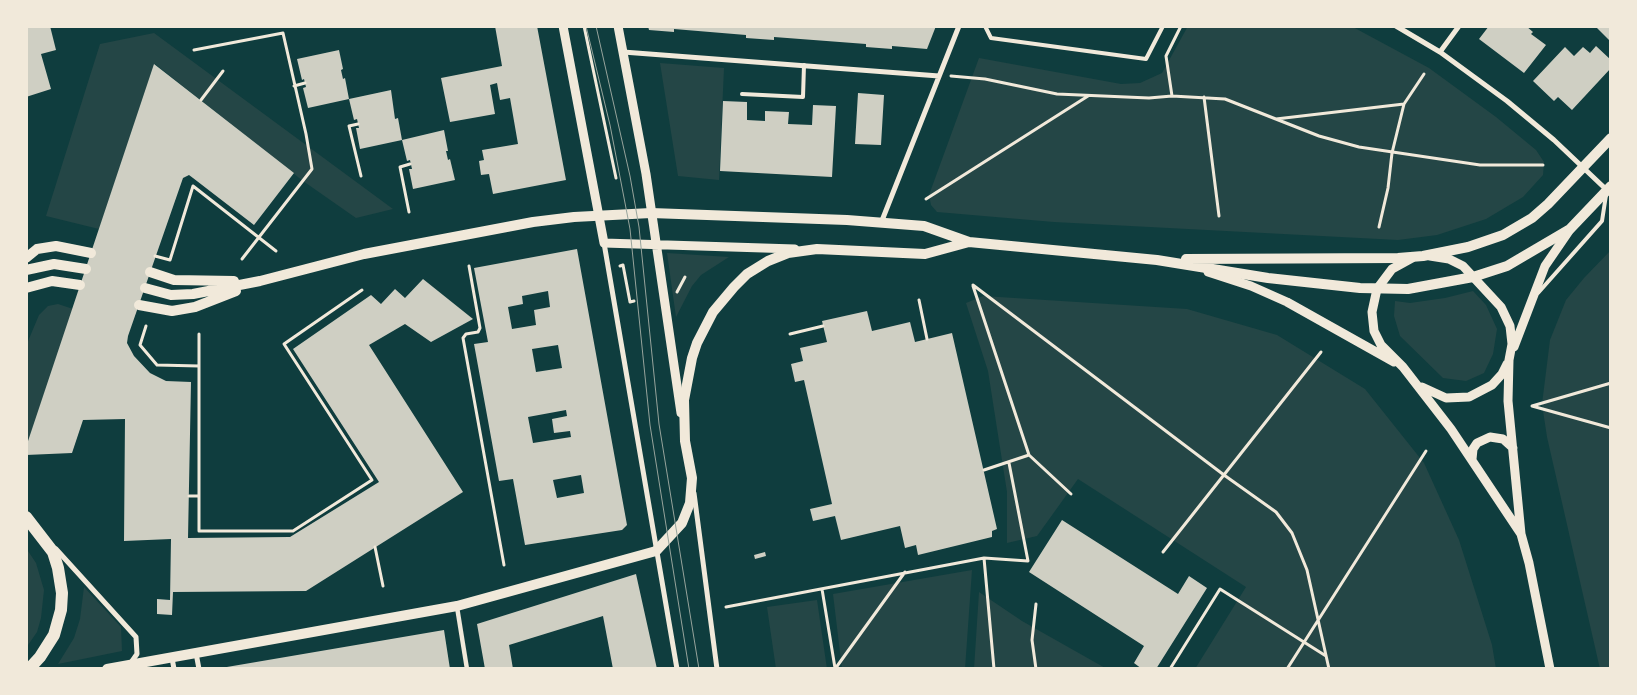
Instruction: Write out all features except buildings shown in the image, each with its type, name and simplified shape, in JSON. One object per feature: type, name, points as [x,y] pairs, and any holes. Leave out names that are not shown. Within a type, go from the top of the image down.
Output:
[{"type":"main road","points":[[1157,260],[1423,256],[1482,243],[1520,226],[1548,204],[1611,138]]},
{"type":"main road","points":[[144,288],[171,295],[193,294],[260,281],[364,254],[533,222],[599,215],[651,213],[924,226],[969,242],[1157,260],[1268,278],[1377,289],[1408,289],[1473,277],[1507,266],[1570,228],[1609,190]]},
{"type":"main road","points":[[107,669],[457,606],[656,551],[675,532],[687,514],[691,496],[692,478],[685,441],[684,400],[687,376],[697,343],[713,312],[734,287],[761,266],[788,253],[810,250],[925,254],[969,242]]},
{"type":"main road","points":[[26,258],[36,249],[56,246],[91,252]]},
{"type":"main road","points":[[26,270],[54,264],[86,269]]},
{"type":"main road","points":[[150,272],[174,280],[194,282],[260,281]]},
{"type":"main road","points":[[26,288],[52,281],[80,285]]},
{"type":"main road","points":[[139,305],[172,311],[195,307],[260,281]]},
{"type":"main road","points":[[28,520],[49,545],[56,560],[62,585],[62,602],[57,627],[50,643],[29,669]]},
{"type":"street","points":[[563,26],[604,243],[677,669]]},
{"type":"street","points":[[618,26],[651,213],[685,441]]},
{"type":"street","points":[[881,223],[958,26]]},
{"type":"street","points":[[1396,26],[1440,52],[1519,110],[1609,190]]},
{"type":"street","points":[[1440,52],[1458,26]]},
{"type":"street","points":[[623,52],[939,76]]},
{"type":"street","points":[[1550,669],[1529,563],[1521,534],[1508,400],[1509,360],[1512,344],[1506,316],[1497,302],[1456,262],[1436,256],[1413,258],[1396,266],[1377,289],[1372,312],[1374,331],[1382,345],[1420,386],[1429,392],[1446,398],[1460,398],[1478,393],[1492,385],[1502,374],[1509,360],[1545,266],[1570,228]]},
{"type":"street","points":[[604,243],[810,250]]},
{"type":"street","points":[[1157,260],[1195,268],[1268,293],[1314,316],[1402,367],[1451,428],[1521,534]]},
{"type":"street","points":[[1472,459],[1473,450],[1477,443],[1490,437],[1503,438],[1513,448]]},
{"type":"street","points":[[692,478],[718,669]]},
{"type":"street","points":[[28,520],[136,637],[137,654],[130,665]]},
{"type":"street","points":[[457,606],[468,669]]},
{"type":"street","points":[[196,653],[198,669]]},
{"type":"street","points":[[172,657],[174,669]]},
{"type":"lane","points":[[984,26],[991,38],[1146,59],[1163,26]]},
{"type":"lane","points":[[742,94],[802,98],[804,66]]},
{"type":"lane","points":[[1533,298],[1602,221],[1609,190]]},
{"type":"path","points":[[584,26],[616,178]]},
{"type":"path","points":[[1172,96],[1166,56],[1181,26]]},
{"type":"path","points":[[194,50],[283,33],[312,169],[242,259]]},
{"type":"path","points":[[201,100],[223,72]]},
{"type":"path","points":[[1379,227],[1388,188],[1392,152],[1404,104],[1424,74]]},
{"type":"path","points":[[939,76],[967,76],[1057,94],[1225,99],[1319,136],[1392,152],[1480,165],[1543,165]]},
{"type":"path","points":[[294,86],[305,83]]},
{"type":"path","points":[[926,199],[1089,96]]},
{"type":"path","points":[[1204,97],[1219,216]]},
{"type":"path","points":[[1275,119],[1404,104]]},
{"type":"path","points":[[358,124],[349,126],[361,176]]},
{"type":"path","points":[[410,164],[400,167],[410,212]]},
{"type":"path","points":[[155,256],[170,260],[193,186],[276,251]]},
{"type":"path","points":[[468,266],[480,328],[478,332],[466,334],[463,338],[504,565]]},
{"type":"path","points":[[619,266],[623,266],[630,302],[634,301]]},
{"type":"path","points":[[673,296],[685,277]]},
{"type":"path","points":[[1071,494],[1029,455],[973,285],[1224,476],[1266,504],[1285,522],[1303,556],[1329,669]]},
{"type":"path","points":[[199,334],[199,531],[294,531],[372,480],[284,344],[362,290]]},
{"type":"path","points":[[919,300],[927,339]]},
{"type":"path","points":[[146,326],[140,345],[157,365],[199,366]]},
{"type":"path","points":[[790,334],[823,326]]},
{"type":"path","points":[[1163,552],[1321,352]]},
{"type":"path","points":[[1611,383],[1532,406],[1611,428]]},
{"type":"path","points":[[1287,669],[1426,451]]},
{"type":"path","points":[[984,470],[1029,455]]},
{"type":"path","points":[[726,607],[984,558],[1028,562],[1009,463]]},
{"type":"path","points":[[189,496],[199,496]]},
{"type":"path","points":[[228,531],[228,538]]},
{"type":"path","points":[[376,547],[383,586]]},
{"type":"path","points":[[984,558],[994,669]]},
{"type":"path","points":[[835,669],[905,572]]},
{"type":"path","points":[[822,589],[835,669]]},
{"type":"path","points":[[1170,669],[1220,589],[1326,656]]},
{"type":"path","points":[[1036,604],[1032,640],[1036,669]]},
{"type":"shaded area","points":[[1188,26],[1351,26],[1429,68],[1496,117],[1536,150],[1544,162],[1543,175],[1523,197],[1486,219],[1437,235],[1398,240],[1054,222],[937,212],[931,205],[929,195],[979,58],[1121,84],[1140,83],[1162,73]]},
{"type":"shaded area","points":[[154,33],[393,209],[356,218],[303,181],[155,64],[99,229],[46,216],[100,44]]},
{"type":"shaded area","points":[[660,63],[724,68],[719,180],[678,176]]},
{"type":"shaded area","points":[[1611,250],[1611,669],[1600,669],[1547,437],[1542,404],[1550,340],[1566,300]]},
{"type":"shaded area","points":[[667,253],[729,257],[701,275],[692,286],[676,317]]},
{"type":"shaded area","points":[[1473,291],[1486,305],[1497,329],[1493,354],[1484,373],[1466,381],[1443,378],[1400,336],[1394,316],[1395,301],[1410,303],[1445,298]]},
{"type":"shaded area","points":[[983,296],[1187,309],[1277,335],[1365,389],[1424,463],[1459,540],[1492,645],[1496,669],[1195,669],[1246,587],[1078,479],[1037,536],[1007,543],[1007,492],[988,371],[966,303]]},
{"type":"shaded area","points":[[58,304],[73,309],[26,447],[26,346],[39,315],[48,306]]},
{"type":"shaded area","points":[[26,548],[36,563],[44,590],[41,618],[37,632],[26,648],[28,600]]},
{"type":"shaded area","points":[[972,570],[965,669],[842,669],[833,594]]},
{"type":"shaded area","points":[[84,587],[121,627],[122,651],[58,664],[74,638],[80,619]]},
{"type":"shaded area","points":[[979,592],[1022,621],[1107,669],[974,669]]},
{"type":"shaded area","points":[[817,600],[827,669],[776,669],[767,607]]},
{"type":"tram line","points":[[586,26],[610,125],[630,229],[650,425],[689,669]]},
{"type":"tram line","points":[[596,26],[630,176],[639,227],[659,424],[699,669]]}]
